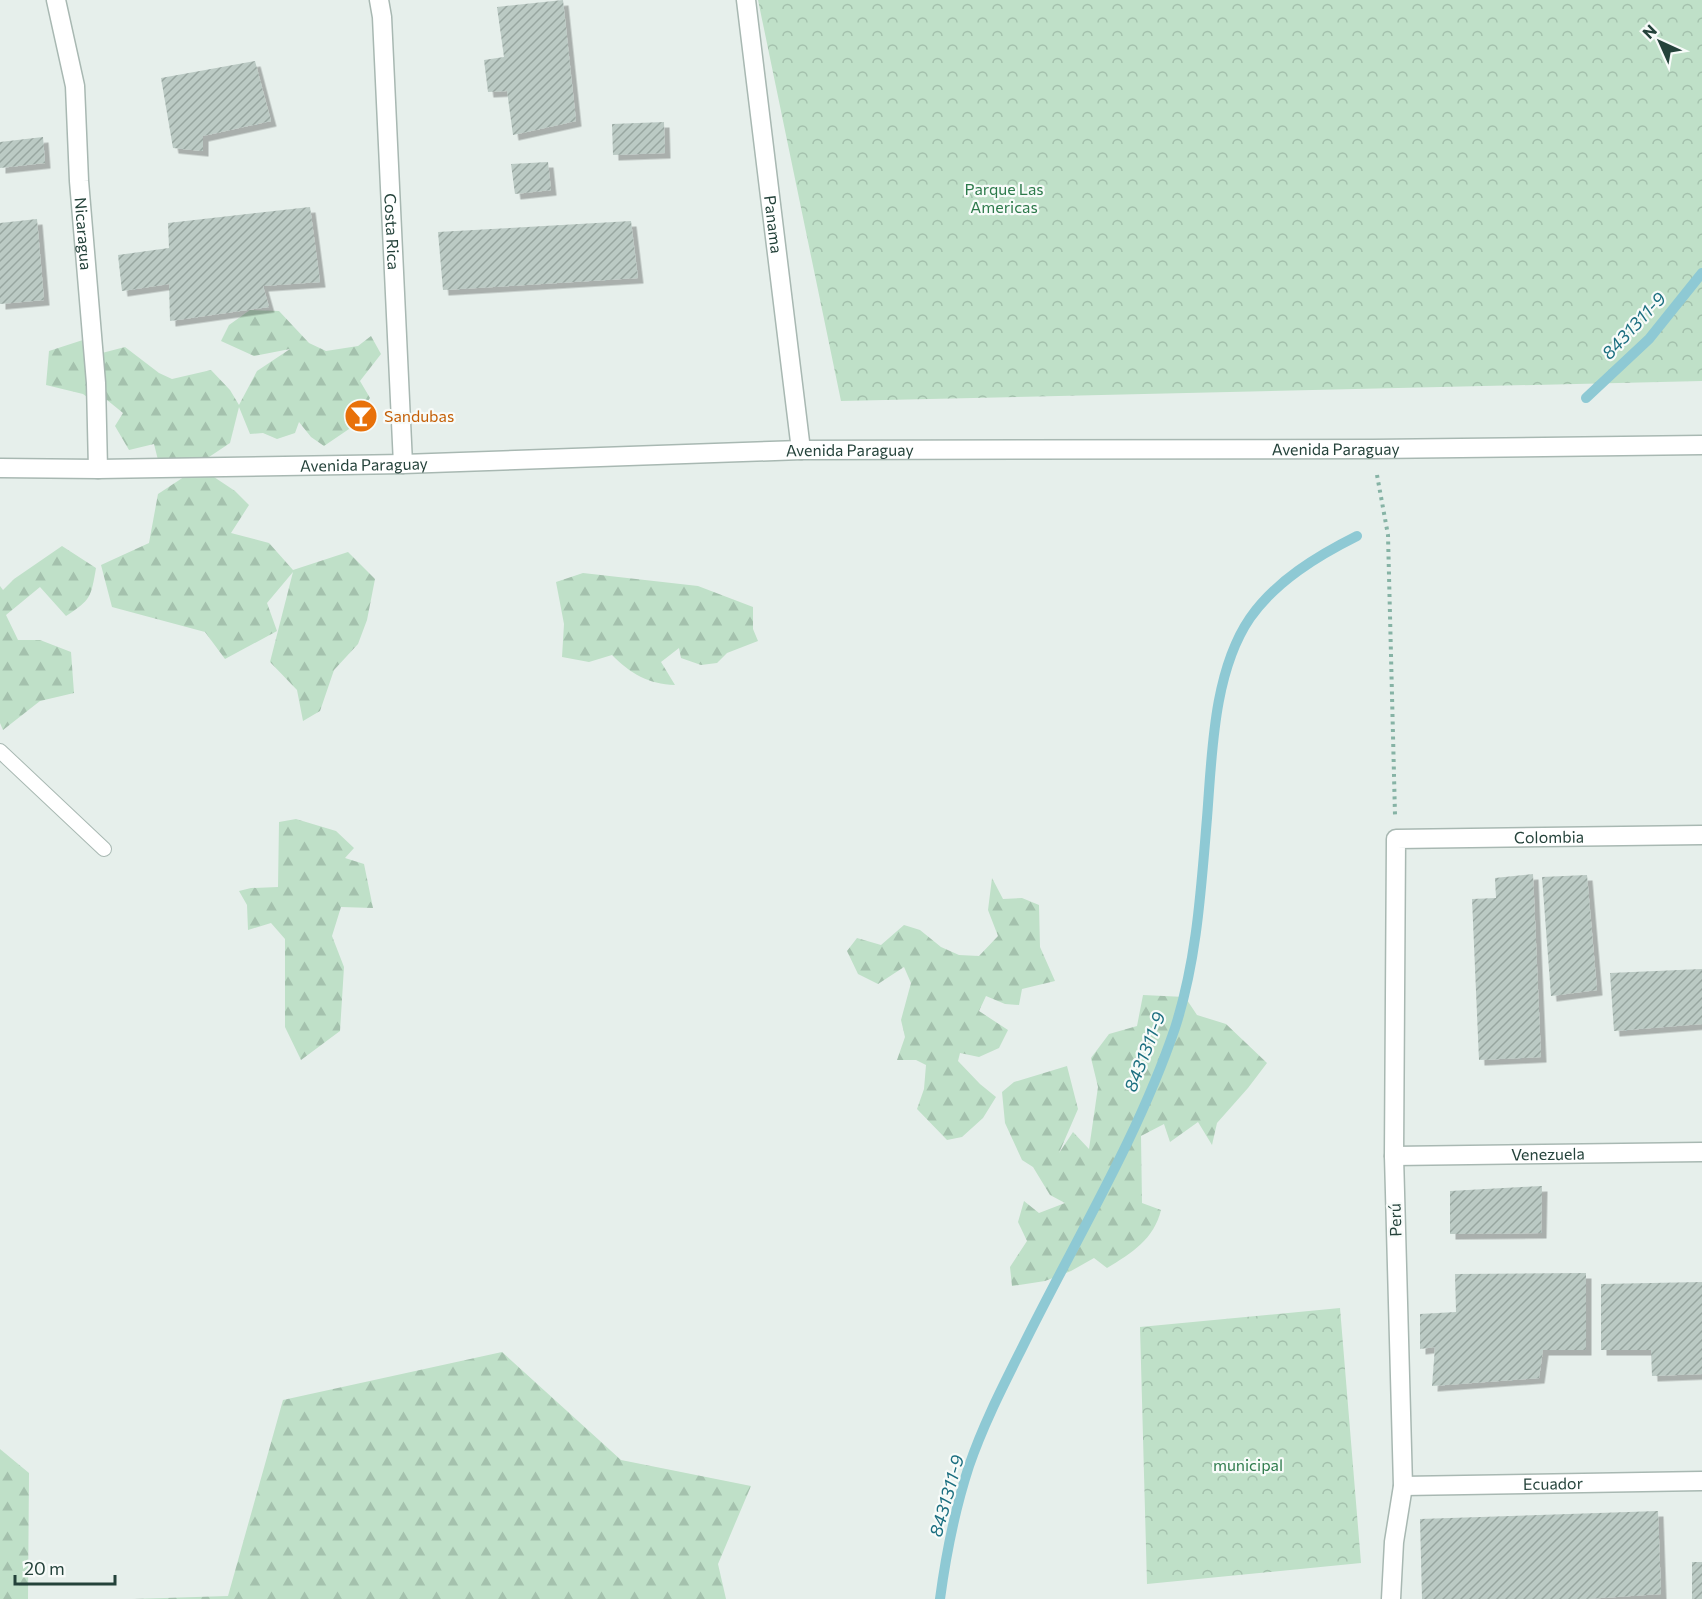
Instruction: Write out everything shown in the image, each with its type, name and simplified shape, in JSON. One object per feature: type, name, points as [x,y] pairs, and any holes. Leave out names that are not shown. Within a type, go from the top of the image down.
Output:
[{"type":"street","name":"Nicaragua","points":[[56,0],[75,86],[79,181],[96,383],[98,469]]},
{"type":"street","name":"Costa Rica","points":[[379,0],[385,76],[403,464]]},
{"type":"street","name":"Panama","points":[[746,0],[801,450]]},
{"type":"street","name":"Avenida Paraguay","points":[[0,468],[98,469],[403,464],[801,450],[1702,445]]},
{"type":"street","name":"Colombia","points":[[1396,839],[1702,835]]},
{"type":"street","name":"Perú","points":[[1391,1599],[1394,1542],[1403,1485],[1394,1156],[1396,839]]},
{"type":"street","name":"Venezuela","points":[[1394,1156],[1702,1152]]},
{"type":"street","name":"Ecuador","points":[[1403,1485],[1702,1480]]},
{"type":"lane","points":[[0,751],[104,849]]},
{"type":"path","points":[[1373,448],[1388,535],[1396,839]]},
{"type":"green space","name":"Parque Las Americas","points":[[758,0],[1702,0],[1702,381],[841,401]]},
{"type":"green space","points":[[250,310],[279,311],[309,343],[326,351],[358,346],[371,336],[381,354],[360,381],[370,398],[349,429],[324,446],[311,437],[299,422],[295,433],[277,439],[263,433],[250,434],[239,407],[230,443],[209,457],[158,460],[154,444],[129,450],[115,426],[123,413],[107,400],[102,408],[83,394],[46,385],[49,351],[89,338],[102,353],[125,347],[159,373],[172,379],[211,370],[230,390],[239,405],[257,371],[290,349],[254,356],[221,341],[229,325]]},
{"type":"green space","points":[[199,467],[235,491],[249,505],[231,533],[269,543],[293,570],[348,552],[375,579],[367,620],[358,644],[334,670],[320,711],[303,721],[297,690],[270,662],[293,572],[267,603],[277,631],[225,659],[205,632],[112,607],[101,565],[149,543],[158,494]]},
{"type":"green space","points":[[62,546],[96,568],[91,592],[81,606],[66,616],[40,587],[6,615],[18,640],[40,640],[71,652],[74,693],[40,701],[3,730],[0,723],[0,586],[3,590],[14,579]]},
{"type":"green space","points":[[583,573],[698,586],[753,607],[753,629],[758,641],[727,653],[717,663],[701,665],[681,658],[679,648],[661,662],[675,685],[656,683],[640,677],[612,655],[589,662],[562,657],[564,624],[556,582]]},
{"type":"green space","points":[[296,819],[336,831],[354,848],[345,858],[364,864],[373,908],[341,907],[332,936],[344,967],[340,1031],[301,1060],[285,1027],[285,939],[271,923],[248,930],[247,905],[239,891],[278,887],[279,822]]},
{"type":"green space","points":[[992,878],[1003,899],[1022,898],[1039,905],[1040,947],[1055,981],[1022,989],[1019,1005],[1005,1004],[986,996],[979,1011],[1008,1030],[999,1048],[979,1057],[960,1053],[958,1061],[996,1097],[983,1118],[962,1137],[947,1140],[917,1109],[924,1089],[926,1065],[916,1060],[897,1060],[905,1037],[901,1020],[911,983],[904,967],[878,984],[858,974],[847,951],[857,938],[881,945],[904,925],[920,930],[941,947],[959,955],[979,956],[998,936],[988,910]]},
{"type":"green space","points":[[1143,995],[1185,997],[1197,1015],[1226,1024],[1267,1063],[1217,1123],[1212,1145],[1198,1122],[1170,1142],[1164,1124],[1141,1136],[1142,1203],[1161,1210],[1153,1229],[1141,1244],[1107,1268],[1094,1258],[1071,1271],[1045,1281],[1012,1286],[1010,1267],[1027,1241],[1018,1222],[1024,1201],[1039,1213],[1065,1203],[1050,1195],[1033,1167],[1022,1160],[1005,1123],[1002,1092],[1014,1082],[1067,1066],[1078,1109],[1059,1153],[1073,1132],[1089,1149],[1098,1087],[1091,1058],[1109,1034],[1137,1026]]},
{"type":"green space","name":"municipal","points":[[1340,1308],[1361,1563],[1147,1584],[1140,1327]]},
{"type":"green space","points":[[502,1352],[621,1460],[751,1486],[718,1564],[726,1599],[132,1599],[228,1596],[283,1400]]},
{"type":"green space","points":[[0,1449],[29,1473],[28,1599],[0,1599]]},
{"type":"building","points":[[563,0],[576,121],[513,135],[507,91],[488,92],[484,60],[504,57],[497,7]]},
{"type":"building","points":[[255,61],[271,121],[203,136],[203,151],[173,148],[161,78]]},
{"type":"building","points":[[664,122],[665,153],[613,155],[612,124]]},
{"type":"building","points":[[43,137],[45,163],[0,168],[0,142]]},
{"type":"building","points":[[548,162],[551,190],[515,194],[511,164]]},
{"type":"building","points":[[310,207],[320,282],[263,286],[269,307],[170,321],[169,284],[122,291],[118,255],[169,248],[168,223]]},
{"type":"building","points":[[37,219],[44,300],[0,304],[0,223]]},
{"type":"building","points":[[631,221],[638,278],[443,290],[438,232]]},
{"type":"building","points":[[1533,874],[1541,1057],[1479,1060],[1472,899],[1496,898],[1495,878]]},
{"type":"building","points":[[1587,875],[1597,990],[1551,996],[1542,877]]},
{"type":"building","points":[[1702,969],[1702,1024],[1614,1031],[1610,973]]},
{"type":"building","points":[[1542,1186],[1541,1233],[1450,1234],[1450,1191]]},
{"type":"building","points":[[1586,1273],[1586,1350],[1543,1350],[1539,1378],[1432,1386],[1435,1347],[1420,1349],[1420,1314],[1456,1312],[1455,1274]]},
{"type":"building","points":[[1702,1282],[1702,1374],[1652,1376],[1651,1350],[1601,1350],[1601,1284]]},
{"type":"building","points":[[1658,1511],[1661,1594],[1586,1599],[1422,1599],[1420,1519]]},
{"type":"building","points":[[1692,1562],[1702,1562],[1702,1599],[1692,1599]]},
{"type":"waterway","name":"8431311-9","points":[[1586,398],[1649,339],[1702,273]]},
{"type":"waterway","name":"8431311-9","points":[[940,1599],[955,1515],[969,1466],[981,1436],[1042,1308],[1124,1151],[1160,1070],[1175,1028],[1188,976],[1197,924],[1216,715],[1228,663],[1250,618],[1272,592],[1312,561],[1357,536]]},
{"type":"place","name":"Sandubas","points":[[361,416]]}]
